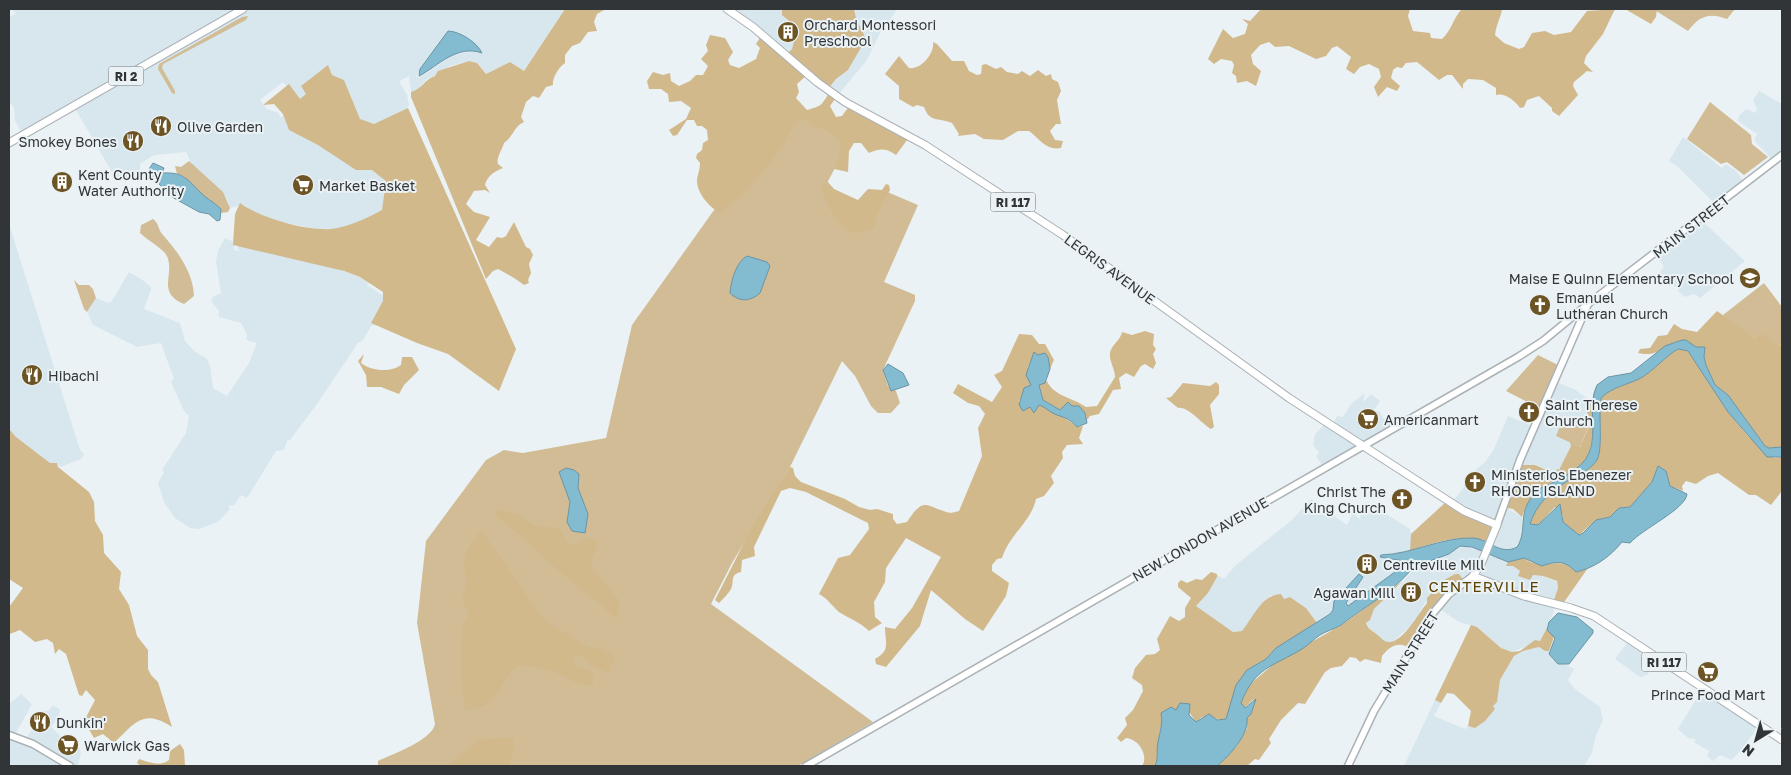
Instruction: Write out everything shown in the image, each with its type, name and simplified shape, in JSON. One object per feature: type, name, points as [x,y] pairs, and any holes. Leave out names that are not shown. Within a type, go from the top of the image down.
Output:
[{"type":"main road","name":"RI 2","points":[[9,143],[243,9]]},
{"type":"main road","name":"LEGRIS AVENUE","points":[[727,9],[753,27],[817,82],[845,102],[912,136],[1056,230],[1274,388],[1464,511],[1497,525]]},
{"type":"main road","name":"MAIN STREET","points":[[1348,766],[1376,709],[1433,613],[1444,598],[1473,576],[1483,560],[1520,460],[1588,304],[1782,155]]},
{"type":"main road","name":"NEW LONDON AVENUE","points":[[806,766],[1362,445],[1524,354],[1588,304]]},
{"type":"main road","points":[[1483,560],[1485,575],[1495,585]]},
{"type":"main road","name":"RI 117","points":[[1473,576],[1524,596],[1594,616],[1782,740]]},
{"type":"main road","points":[[9,734],[34,744],[70,766]]},
{"type":"shaded area","points":[[11,9],[565,9],[524,71],[510,62],[486,74],[477,63],[469,61],[450,66],[427,79],[416,91],[411,92],[409,76],[399,81],[407,95],[409,105],[407,109],[368,127],[353,116],[349,101],[351,96],[343,82],[309,93],[303,105],[283,82],[260,100],[267,109],[279,113],[280,118],[287,111],[395,170],[377,240],[263,219],[242,205],[230,208],[227,199],[193,167],[186,152],[154,155],[140,164],[138,172],[125,179],[116,179],[73,105],[22,133],[15,121],[14,108],[9,101],[9,18],[16,13]],"holes":[[[448,30],[470,39],[480,49],[453,55],[426,73],[416,77]]]},
{"type":"shaded area","points":[[565,9],[604,10],[597,14],[594,22],[597,31],[588,32],[580,43],[572,46],[565,55],[565,63],[556,73],[553,85],[546,87],[539,98],[533,96],[526,102],[521,117],[524,122],[518,126],[504,143],[498,157],[498,164],[503,168],[492,174],[486,182],[485,185],[490,193],[485,190],[474,191],[466,204],[474,212],[490,217],[476,240],[489,247],[497,237],[502,238],[506,236],[514,222],[526,247],[530,249],[533,255],[529,264],[531,273],[528,280],[529,283],[524,285],[498,269],[493,271],[486,279],[411,97],[411,92],[435,76],[438,71],[469,61],[477,63],[486,74],[510,62],[524,71]]},
{"type":"shaded area","points":[[724,9],[782,9],[782,15],[788,20],[796,33],[792,49],[786,55]]},
{"type":"shaded area","points":[[782,9],[854,9],[866,39],[848,70],[836,79],[828,89],[807,75],[797,84],[799,92],[796,98],[807,110],[821,104],[830,92],[837,96],[830,106],[836,117],[842,116],[850,105],[910,136],[896,155],[883,150],[869,153],[861,143],[854,143],[849,151],[848,172],[834,169],[841,146],[836,137],[802,119],[794,126],[786,141],[755,181],[735,201],[719,212],[711,207],[697,184],[700,163],[696,158],[697,154],[702,150],[703,143],[708,140],[707,130],[702,126],[697,126],[694,120],[687,120],[677,135],[673,136],[669,130],[686,119],[691,108],[681,101],[669,102],[668,94],[661,89],[649,89],[647,81],[653,72],[663,75],[670,73],[671,81],[679,86],[690,81],[696,75],[703,75],[708,66],[701,59],[708,51],[706,45],[710,35],[725,38],[733,52],[728,60],[730,65],[739,68],[756,59],[760,48],[756,44],[761,36],[786,55],[792,49],[796,33],[788,20],[782,15]]},
{"type":"shaded area","points":[[854,9],[897,9],[888,23],[885,23],[867,60],[837,96],[828,89],[836,79],[848,70],[866,39],[855,18]]},
{"type":"shaded area","points":[[1261,9],[1410,9],[1408,16],[1413,31],[1430,33],[1431,38],[1442,39],[1462,9],[1502,9],[1495,35],[1504,43],[1519,49],[1524,47],[1532,33],[1545,31],[1554,35],[1571,32],[1587,11],[1615,9],[1603,34],[1586,56],[1584,63],[1593,72],[1587,71],[1574,82],[1573,86],[1578,95],[1559,116],[1539,96],[1527,100],[1524,107],[1520,108],[1510,98],[1499,94],[1496,95],[1496,88],[1483,80],[1468,79],[1463,84],[1463,89],[1452,75],[1447,75],[1439,80],[1417,62],[1406,63],[1402,68],[1397,67],[1393,70],[1391,78],[1400,86],[1397,91],[1387,87],[1378,97],[1374,87],[1381,77],[1379,69],[1369,64],[1360,67],[1354,74],[1346,69],[1351,57],[1337,46],[1332,48],[1326,56],[1316,59],[1289,46],[1275,47],[1269,42],[1260,45],[1251,55],[1253,64],[1261,71],[1256,86],[1247,81],[1237,83],[1236,76],[1232,73],[1234,65],[1232,61],[1221,59],[1214,64],[1208,59],[1223,29],[1233,38],[1245,34],[1248,24],[1242,19],[1250,21]]},
{"type":"shaded area","points":[[1625,9],[1657,9],[1656,17],[1651,24]]},
{"type":"shaded area","points":[[1653,9],[1735,9],[1727,19],[1710,16],[1700,19],[1688,31]]},
{"type":"shaded area","points":[[248,16],[246,20],[163,64],[162,68],[175,91],[175,94],[172,93],[158,69],[159,64],[242,17]]},
{"type":"shaded area","points":[[933,42],[952,61],[964,61],[969,71],[977,75],[981,74],[982,65],[986,64],[996,69],[1001,67],[1007,72],[1018,74],[1022,71],[1030,76],[1038,70],[1046,76],[1051,74],[1052,79],[1058,82],[1061,91],[1057,100],[1061,124],[1056,124],[1050,131],[1055,140],[1063,141],[1061,148],[1047,146],[1029,131],[1018,131],[1003,140],[984,139],[975,134],[958,136],[959,134],[952,123],[932,118],[924,107],[917,105],[913,107],[899,99],[899,86],[885,74],[899,56],[909,68],[922,64],[932,51]]},
{"type":"shaded area","points":[[328,65],[332,75],[344,80],[360,119],[374,124],[408,108],[516,349],[499,391],[448,354],[371,323],[383,301],[383,292],[360,277],[344,271],[233,245],[235,214],[240,203],[259,214],[283,222],[296,226],[320,229],[344,226],[382,210],[386,181],[372,170],[356,170],[318,145],[289,130],[283,114],[274,104],[263,105],[289,84],[300,99],[306,94],[301,86]]},
{"type":"shaded area","points":[[1759,91],[1782,104],[1782,155],[1773,161],[1754,140],[1757,134],[1738,121],[1739,116],[1746,109],[1755,113],[1757,109],[1753,100]]},
{"type":"shaded area","points":[[1710,102],[1751,135],[1752,144],[1768,157],[1744,175],[1727,162],[1721,164],[1687,139]]},
{"type":"shaded area","points":[[789,105],[849,141],[824,189],[857,210],[885,191],[918,205],[884,282],[915,295],[915,301],[883,370],[888,386],[896,391],[900,403],[891,413],[878,413],[871,406],[855,376],[842,361],[790,467],[732,563],[711,604],[873,722],[798,766],[378,766],[378,761],[411,746],[427,736],[435,724],[417,623],[426,541],[486,460],[504,450],[523,453],[606,438],[632,325]]},
{"type":"shaded area","points":[[1683,137],[1722,168],[1726,164],[1736,171],[1745,183],[1716,205],[1678,167],[1669,161]]},
{"type":"shaded area","points":[[189,161],[223,192],[230,208],[228,212],[221,213],[221,209],[199,192],[183,176],[177,174],[175,166],[181,167]]},
{"type":"shaded area","points":[[827,181],[834,189],[858,200],[868,189],[882,190],[886,184],[889,185],[890,190],[876,216],[873,228],[855,234],[837,220],[821,188]]},
{"type":"shaded area","points":[[153,219],[161,233],[179,255],[191,279],[194,296],[184,304],[170,294],[168,287],[169,267],[165,253],[140,233],[141,225]]},
{"type":"shaded area","points":[[1700,219],[1745,261],[1700,298],[1694,294],[1685,297],[1679,292],[1678,288],[1669,284],[1664,276],[1659,274],[1664,266],[1655,253]]},
{"type":"shaded area","points":[[9,224],[80,450],[84,454],[81,459],[60,467],[57,463],[50,463],[15,437],[9,429]]},
{"type":"shaded area","points":[[225,238],[234,242],[234,250],[240,251],[237,248],[239,244],[321,264],[372,281],[367,285],[382,295],[386,294],[375,326],[372,325],[363,340],[358,343],[317,404],[290,440],[287,441],[284,450],[276,451],[249,495],[246,498],[241,495],[234,505],[228,506],[230,509],[218,522],[199,529],[190,528],[175,518],[164,502],[158,483],[164,472],[162,470],[186,433],[189,416],[184,411],[171,382],[174,379],[161,343],[137,347],[93,325],[87,312],[96,298],[109,303],[112,301],[129,272],[141,279],[151,287],[144,309],[180,323],[185,341],[195,352],[206,358],[210,365],[213,388],[227,396],[249,363],[257,343],[246,340],[247,334],[241,323],[219,317],[219,311],[211,301],[213,297],[221,293],[216,262],[218,251]]},
{"type":"shaded area","points":[[74,280],[79,285],[89,285],[93,289],[96,298],[87,312],[84,309]]},
{"type":"shaded area","points":[[1764,283],[1782,307],[1782,346],[1761,336],[1755,338],[1729,322],[1723,315]]},
{"type":"shaded area","points":[[1717,311],[1755,338],[1764,333],[1767,338],[1782,346],[1782,447],[1769,448],[1765,446],[1728,395],[1715,385],[1706,365],[1704,357],[1705,347],[1695,347],[1682,340],[1651,354],[1638,353],[1640,349],[1650,348],[1658,336],[1667,335],[1674,324],[1682,329],[1697,332]]},
{"type":"shaded area","points":[[1145,331],[1154,334],[1153,345],[1156,349],[1153,354],[1156,363],[1153,369],[1145,364],[1141,366],[1134,377],[1126,373],[1119,378],[1121,389],[1113,390],[1099,414],[1090,416],[1086,421],[1085,413],[1060,410],[1043,400],[1039,385],[1047,381],[1054,390],[1086,407],[1097,406],[1115,377],[1110,359],[1112,347],[1120,338],[1122,332],[1132,335]]},
{"type":"shaded area","points":[[1019,334],[1032,335],[1039,344],[1045,344],[1054,360],[1050,369],[1032,359],[1028,367],[1032,385],[1019,401],[1027,408],[1037,405],[1042,406],[1059,414],[1077,427],[1083,426],[1079,438],[1083,444],[1067,445],[1062,452],[1063,458],[1051,476],[1054,483],[1044,496],[1036,499],[1030,515],[1010,542],[1002,558],[997,559],[992,565],[992,571],[1009,583],[1006,596],[983,631],[965,619],[931,590],[920,626],[886,667],[876,664],[875,659],[880,656],[886,646],[885,627],[895,629],[912,608],[941,557],[906,538],[886,568],[885,582],[874,602],[875,617],[882,623],[869,631],[839,612],[819,594],[838,558],[850,555],[869,529],[868,523],[806,492],[790,488],[781,491],[754,547],[755,556],[742,560],[741,572],[735,575],[730,591],[719,603],[715,600],[753,525],[790,467],[793,468],[795,476],[801,482],[845,499],[859,507],[870,510],[877,509],[893,514],[893,519],[897,524],[907,522],[918,508],[926,505],[951,513],[959,511],[982,456],[978,428],[985,414],[979,406],[968,403],[953,393],[958,384],[992,402],[1002,387],[994,375],[1002,371]]},
{"type":"shaded area","points":[[1678,349],[1688,351],[1728,412],[1748,436],[1774,458],[1782,457],[1782,491],[1771,505],[1756,495],[1749,495],[1718,473],[1708,476],[1696,484],[1686,481],[1682,486],[1683,491],[1670,486],[1666,472],[1658,466],[1652,482],[1630,507],[1619,508],[1610,517],[1596,520],[1579,535],[1563,522],[1563,516],[1555,507],[1538,525],[1530,524],[1536,511],[1549,495],[1566,482],[1587,470],[1597,460],[1600,445],[1600,407],[1602,397],[1615,388],[1644,376]]},
{"type":"shaded area","points":[[364,354],[361,363],[370,368],[387,370],[397,368],[401,365],[402,357],[412,357],[419,370],[404,385],[399,394],[381,387],[367,387],[366,375],[358,361]]},
{"type":"shaded area","points":[[1538,355],[1558,365],[1539,408],[1506,391]]},
{"type":"shaded area","points":[[1216,382],[1219,385],[1219,394],[1210,405],[1214,427],[1211,429],[1190,412],[1178,408],[1166,398],[1171,397],[1183,383],[1210,386]]},
{"type":"shaded area","points":[[1556,382],[1574,389],[1588,399],[1587,405],[1591,422],[1588,429],[1556,436],[1570,442],[1571,446],[1555,474],[1535,465],[1522,465],[1507,508],[1522,517],[1522,539],[1514,548],[1500,550],[1490,544],[1451,503],[1463,489],[1465,481],[1471,479],[1472,473],[1485,462],[1493,451],[1508,416],[1535,427]]},
{"type":"shaded area","points":[[1365,393],[1363,402],[1371,394],[1380,401],[1375,409],[1374,416],[1376,411],[1379,411],[1383,418],[1389,420],[1393,427],[1324,468],[1316,456],[1319,453],[1313,445],[1315,434],[1326,423],[1332,426],[1337,416],[1343,417],[1351,404]]},
{"type":"shaded area","points":[[1587,398],[1593,401],[1594,426],[1591,446],[1583,463],[1576,470],[1536,493],[1528,503],[1522,517],[1513,509],[1507,508],[1522,465],[1535,465],[1555,474],[1571,446],[1570,442],[1580,447],[1591,422],[1587,412]]},
{"type":"shaded area","points":[[1564,417],[1588,428],[1580,447],[1556,436]]},
{"type":"shaded area","points":[[9,429],[16,437],[50,463],[57,463],[58,467],[89,492],[94,502],[95,521],[103,535],[104,553],[121,572],[119,589],[129,605],[137,636],[148,650],[148,669],[158,682],[172,727],[162,721],[146,718],[134,724],[114,743],[103,734],[94,738],[84,721],[95,700],[86,690],[82,696],[79,695],[66,654],[59,649],[55,654],[53,643],[47,639],[35,642],[20,630],[10,634],[9,607],[23,588],[9,579]]},
{"type":"shaded area","points":[[1311,499],[1347,525],[1353,512],[1359,519],[1366,505],[1384,511],[1410,529],[1413,541],[1410,551],[1396,555],[1381,555],[1389,560],[1404,561],[1406,565],[1348,607],[1346,603],[1360,582],[1359,574],[1334,601],[1333,610],[1330,614],[1317,623],[1306,608],[1290,597],[1284,599],[1270,595],[1242,631],[1233,632],[1195,606],[1208,593],[1217,575],[1224,579],[1236,565],[1293,519]]},
{"type":"shaded area","points":[[1447,501],[1496,525],[1490,543],[1460,538],[1440,541],[1410,551],[1411,534]]},
{"type":"shaded area","points":[[495,511],[517,514],[536,526],[559,528],[568,542],[573,545],[589,537],[597,541],[598,544],[591,567],[619,600],[618,617],[608,613],[597,601],[569,580],[497,517]]},
{"type":"shaded area","points":[[482,531],[544,620],[589,647],[599,648],[615,656],[610,671],[606,672],[589,664],[583,656],[572,658],[575,666],[589,670],[593,674],[593,685],[578,684],[541,668],[516,667],[492,701],[486,705],[466,710],[462,684],[461,648],[462,629],[469,613],[462,601],[467,581],[463,564],[467,550]]},
{"type":"shaded area","points":[[1460,546],[1472,547],[1508,562],[1507,566],[1513,566],[1525,578],[1533,575],[1542,576],[1557,582],[1558,588],[1553,614],[1540,641],[1512,652],[1501,648],[1477,627],[1459,622],[1438,608],[1455,574],[1437,584],[1420,611],[1419,618],[1395,640],[1389,643],[1382,641],[1366,625],[1374,609],[1384,597],[1389,596],[1392,590],[1398,588],[1413,570],[1416,572],[1432,560],[1449,554]]},
{"type":"shaded area","points":[[1524,558],[1537,564],[1564,564],[1576,572],[1588,568],[1562,605],[1553,603],[1558,588],[1557,581],[1533,575],[1530,580],[1518,576],[1520,571],[1513,566],[1506,566],[1508,562]]},
{"type":"shaded area","points":[[1211,572],[1217,574],[1217,577],[1208,593],[1196,606],[1233,632],[1242,631],[1258,608],[1268,598],[1281,594],[1284,599],[1290,597],[1306,608],[1317,623],[1276,648],[1266,659],[1247,670],[1226,720],[1202,717],[1196,722],[1189,712],[1176,710],[1162,725],[1155,766],[1142,766],[1144,758],[1139,745],[1131,739],[1126,738],[1121,742],[1117,738],[1127,725],[1125,718],[1133,710],[1143,691],[1142,685],[1132,678],[1135,668],[1146,655],[1155,654],[1160,650],[1157,639],[1170,616],[1179,621],[1185,617],[1185,608],[1191,598],[1178,587],[1178,583],[1181,580],[1187,583],[1196,579],[1202,580]]},
{"type":"shaded area","points":[[1455,574],[1459,574],[1464,581],[1444,598],[1411,649],[1403,645],[1395,645],[1382,656],[1381,663],[1365,659],[1360,662],[1356,658],[1350,657],[1342,666],[1331,668],[1325,672],[1305,704],[1298,703],[1281,720],[1269,739],[1271,743],[1259,760],[1255,759],[1247,766],[1217,766],[1237,746],[1247,728],[1247,718],[1254,699],[1244,708],[1241,703],[1248,686],[1277,661],[1340,626],[1403,581],[1374,609],[1370,620],[1366,623],[1370,629],[1386,642],[1393,641],[1400,637],[1413,623],[1437,584]]},
{"type":"shaded area","points":[[1471,625],[1477,627],[1501,648],[1512,652],[1520,651],[1535,640],[1540,641],[1548,626],[1555,634],[1549,651],[1539,647],[1523,651],[1514,656],[1500,680],[1497,702],[1493,706],[1495,709],[1485,721],[1475,728],[1468,726],[1471,711],[1454,694],[1447,693],[1441,703],[1435,700]]},
{"type":"shaded area","points":[[1630,639],[1659,659],[1647,675],[1640,677],[1615,659]]},
{"type":"shaded area","points":[[1539,647],[1549,651],[1550,656],[1574,669],[1568,680],[1575,689],[1600,707],[1603,720],[1596,735],[1592,753],[1584,766],[1404,766],[1435,700],[1441,703],[1434,716],[1465,729],[1468,726],[1477,727],[1495,709],[1492,706],[1500,680],[1514,656],[1523,651]]},
{"type":"shaded area","points":[[1703,688],[1760,726],[1748,740],[1747,745],[1731,760],[1720,755],[1713,761],[1707,756],[1709,751],[1694,742],[1696,739],[1688,738],[1678,729]]},
{"type":"shaded area","points":[[21,694],[32,704],[15,735],[25,740],[33,728],[43,721],[41,717],[45,711],[48,711],[53,706],[56,707],[60,710],[59,716],[51,727],[65,740],[78,746],[81,752],[78,766],[9,766],[9,704]]},
{"type":"shaded area","points":[[512,737],[515,748],[510,762],[512,766],[448,766],[478,740]]},
{"type":"shaded area","points":[[180,744],[184,750],[185,766],[141,766],[137,763],[139,759],[154,763],[165,762],[169,760],[170,751]]},
{"type":"water","points":[[448,31],[467,38],[482,53],[464,51],[448,57],[419,76],[420,69]]},
{"type":"water","points":[[153,163],[164,168],[162,173],[174,173],[187,179],[221,209],[220,220],[217,221],[209,214],[199,212],[172,197],[151,176],[149,169]]},
{"type":"water","points":[[747,256],[767,262],[770,266],[760,293],[745,300],[737,298],[730,293],[737,267]]},
{"type":"water","points":[[1686,340],[1696,347],[1705,347],[1704,357],[1706,365],[1715,385],[1728,395],[1765,446],[1769,448],[1782,447],[1782,457],[1767,457],[1728,412],[1688,351],[1678,349],[1644,376],[1615,388],[1602,397],[1600,407],[1600,445],[1597,460],[1587,470],[1554,490],[1540,505],[1530,524],[1538,525],[1560,504],[1563,522],[1579,535],[1596,520],[1610,517],[1619,508],[1630,507],[1652,482],[1658,466],[1666,471],[1670,486],[1687,494],[1685,500],[1672,512],[1630,543],[1622,542],[1601,561],[1589,568],[1576,572],[1568,565],[1560,563],[1542,566],[1524,558],[1508,562],[1472,547],[1460,546],[1449,554],[1432,560],[1417,571],[1412,569],[1396,585],[1341,625],[1320,635],[1302,649],[1266,669],[1252,682],[1241,703],[1245,708],[1256,699],[1251,714],[1247,718],[1245,731],[1232,751],[1217,766],[1155,766],[1161,713],[1171,707],[1176,710],[1180,703],[1190,704],[1189,715],[1196,722],[1209,714],[1217,720],[1226,719],[1236,685],[1247,670],[1266,659],[1276,648],[1330,614],[1333,610],[1334,601],[1359,574],[1363,577],[1346,603],[1348,606],[1406,564],[1404,561],[1380,557],[1381,555],[1404,552],[1461,538],[1479,539],[1505,550],[1517,547],[1522,534],[1526,506],[1530,499],[1539,489],[1569,474],[1578,467],[1589,453],[1593,436],[1593,401],[1597,385],[1608,377],[1631,373],[1665,346]]},
{"type":"water","points":[[1034,352],[1038,355],[1045,353],[1048,357],[1050,369],[1045,383],[1039,385],[1043,400],[1060,410],[1068,402],[1072,406],[1079,406],[1085,413],[1087,423],[1077,427],[1068,419],[1039,405],[1034,413],[1030,407],[1023,411],[1019,405],[1024,388],[1031,385],[1026,375]]},
{"type":"water","points":[[888,364],[903,373],[909,385],[891,391],[883,370]]},
{"type":"water","points":[[566,468],[574,470],[579,474],[578,488],[588,514],[585,533],[572,531],[567,522],[570,502],[559,472]]},
{"type":"water","points":[[1558,613],[1577,617],[1593,630],[1593,633],[1569,664],[1558,664],[1549,654],[1555,638],[1547,630],[1549,622]]},
{"type":"place","name":"Orchard Montessori Preschool","points":[[788,32]]},
{"type":"place","name":"Olive Garden","points":[[161,126]]},
{"type":"place","name":"Smokey Bones","points":[[133,141]]},
{"type":"place","name":"Kent County Water Authority","points":[[62,182]]},
{"type":"place","name":"Market Basket","points":[[303,185]]},
{"type":"place","name":"Maise E Quinn Elementary School","points":[[1750,278]]},
{"type":"place","name":"Emanuel Lutheran Church","points":[[1540,305]]},
{"type":"place","name":"Hibachi","points":[[32,375]]},
{"type":"place","name":"Saint Therese Church","points":[[1529,412]]},
{"type":"place","name":"Americanmart","points":[[1368,419]]},
{"type":"place","name":"Ministerios Ebenezer RHODE ISLAND","points":[[1475,482]]},
{"type":"place","name":"Christ The King Church","points":[[1402,499]]},
{"type":"place","name":"Centreville Mill","points":[[1367,564]]},
{"type":"place","name":"Agawan Mill","points":[[1411,592]]},
{"type":"place","name":"Prince Food Mart","points":[[1708,672]]},
{"type":"place","name":"Dunkin'","points":[[40,722]]},
{"type":"place","name":"Warwick Gas","points":[[68,745]]},
{"type":"district","name":"CENTERVILLE","points":[[1484,586]]}]
